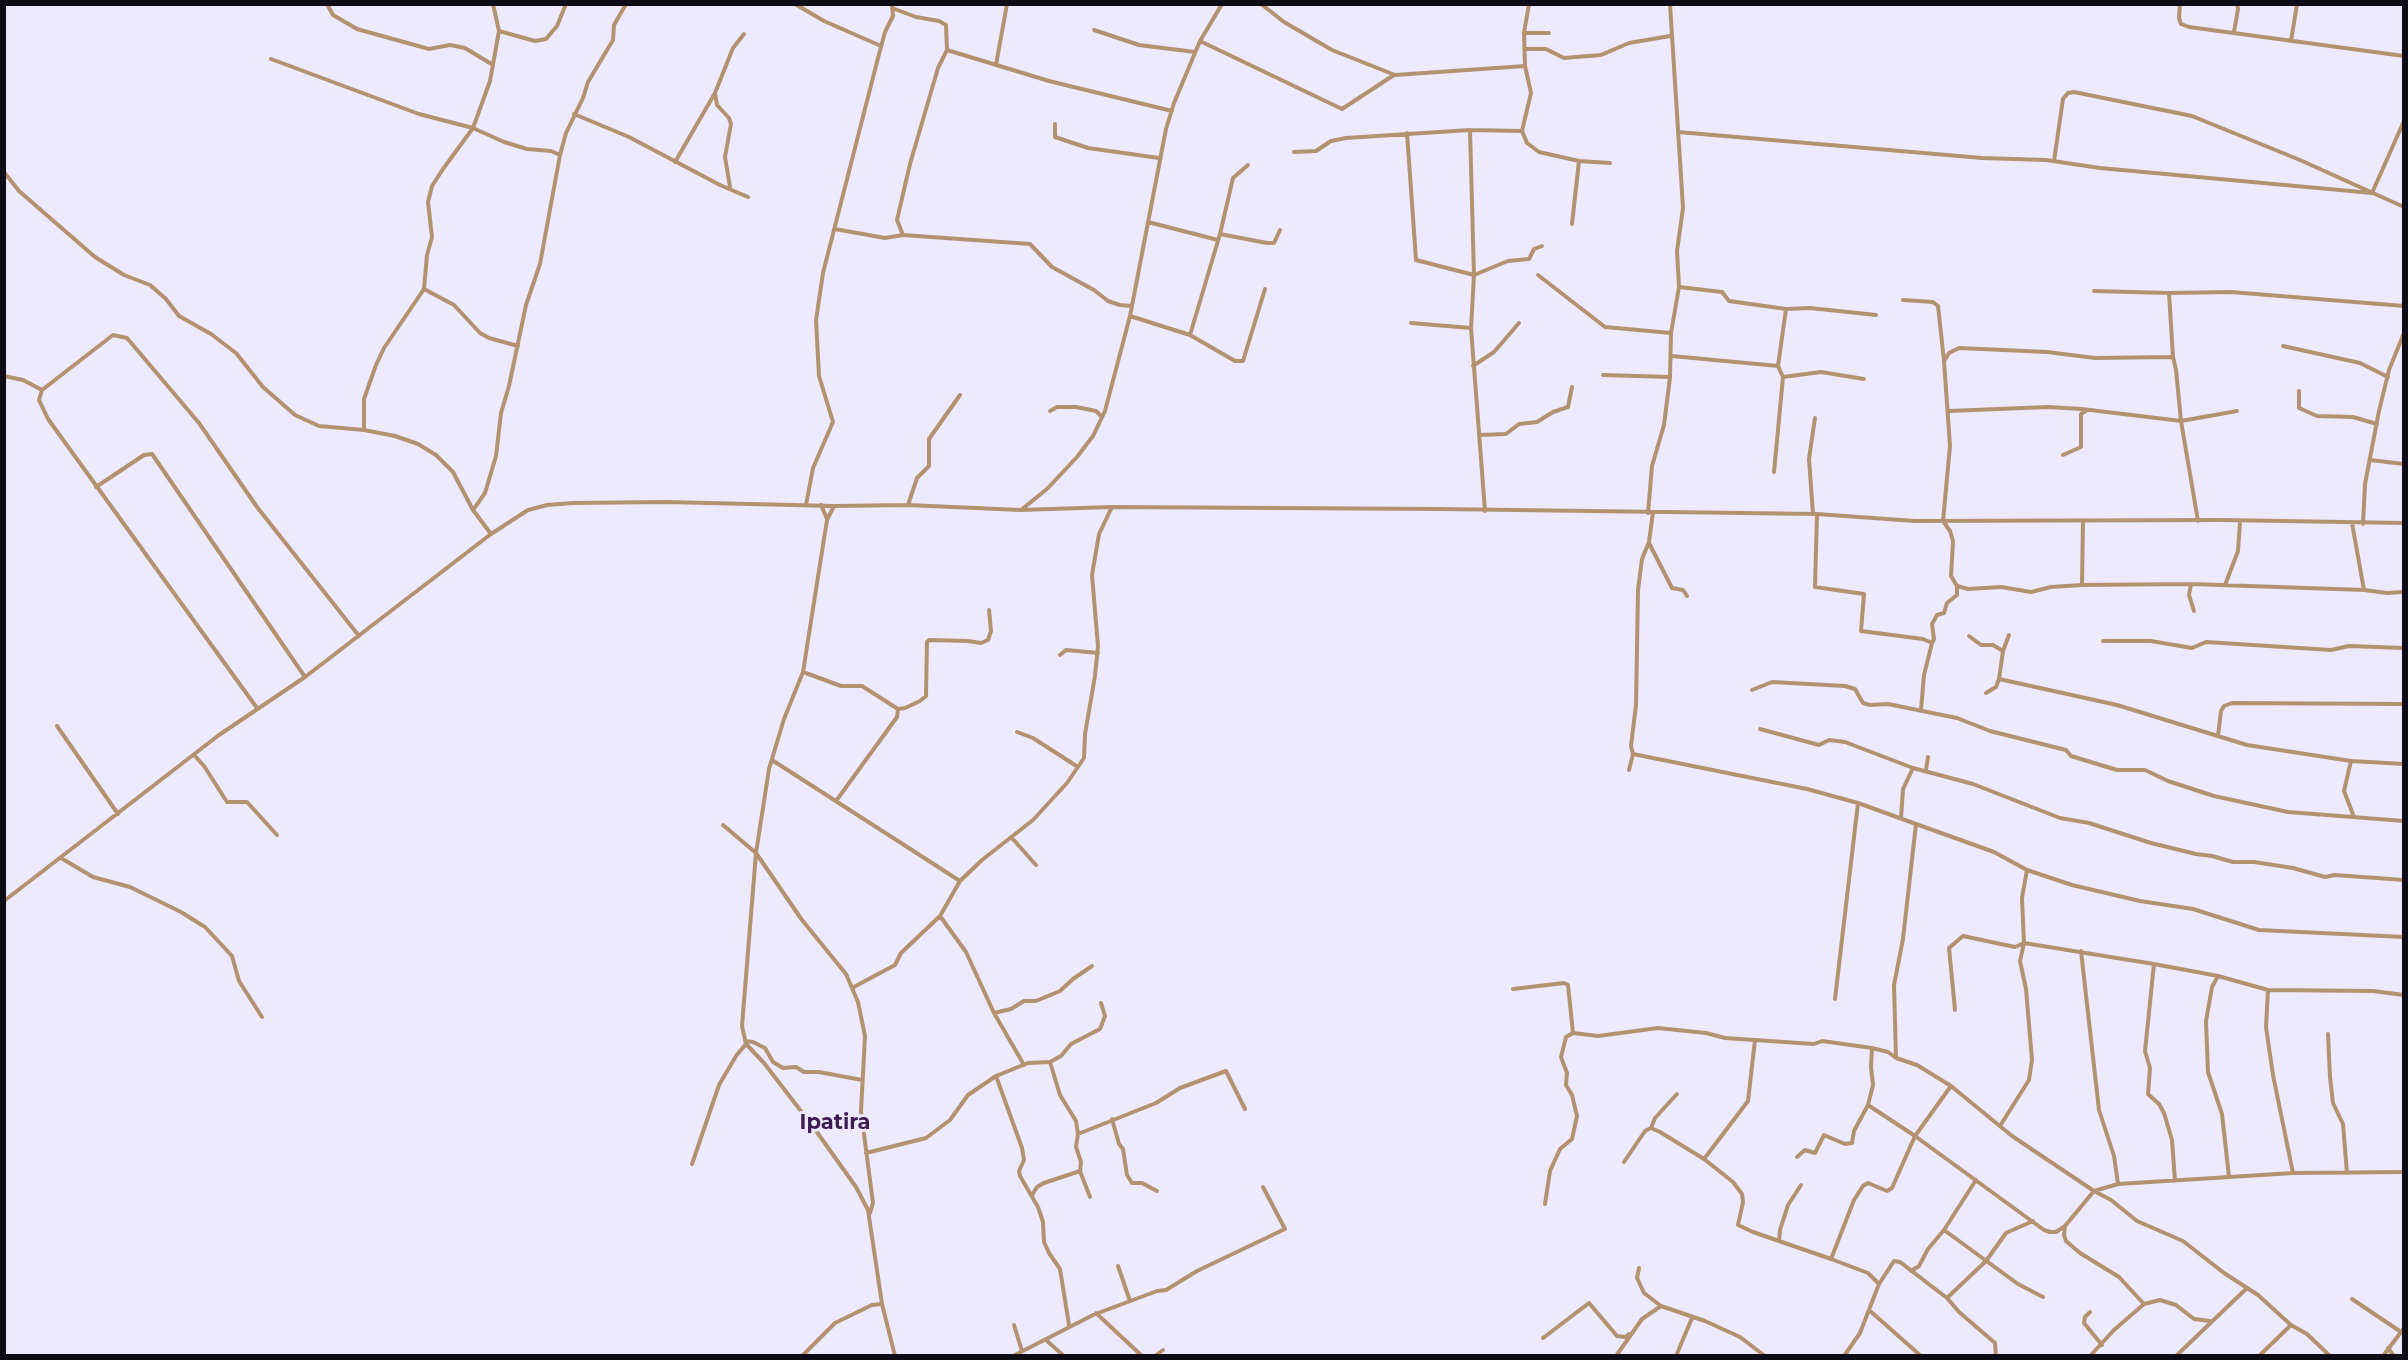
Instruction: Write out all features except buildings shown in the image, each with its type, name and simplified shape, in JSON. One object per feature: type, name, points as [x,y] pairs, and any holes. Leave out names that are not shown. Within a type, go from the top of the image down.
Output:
[{"type":"street","points":[[327,4],[333,15],[357,29],[429,49],[450,45],[465,48],[493,65]]},
{"type":"street","points":[[364,430],[364,399],[376,365],[384,348],[424,289],[427,255],[432,237],[428,202],[432,186],[473,128],[485,97],[499,32],[493,4]]},
{"type":"street","points":[[499,32],[535,41],[546,39],[557,26],[566,4]]},
{"type":"street","points":[[473,510],[485,493],[496,456],[501,412],[526,305],[547,237],[560,155],[574,114],[583,98],[588,82],[613,40],[614,25],[626,4]]},
{"type":"street","points":[[795,4],[824,21],[881,46]]},
{"type":"street","points":[[996,65],[1007,4]]},
{"type":"street","points":[[1020,510],[1040,496],[1062,475],[1093,436],[1102,417],[1118,368],[1130,316],[1159,158],[1172,111],[1200,41],[1222,4]]},
{"type":"street","points":[[1261,4],[1284,22],[1332,50],[1395,75],[1525,66]]},
{"type":"street","points":[[1529,4],[1524,33],[1525,66],[1531,93],[1522,131],[1527,143],[1539,152],[1579,161],[1610,163]]},
{"type":"street","points":[[1629,770],[1633,754],[1631,746],[1636,705],[1638,590],[1642,559],[1649,542],[1652,466],[1664,426],[1672,356],[1671,333],[1679,287],[1677,251],[1683,208],[1670,36],[1670,4]]},
{"type":"street","points":[[2180,4],[2181,24],[2189,27],[2403,56]]},
{"type":"street","points":[[2234,32],[2237,4]]},
{"type":"street","points":[[2291,41],[2296,4]]},
{"type":"street","points":[[806,505],[813,468],[833,422],[819,376],[816,320],[823,273],[881,46],[893,16],[892,6]]},
{"type":"street","points":[[892,6],[916,17],[939,21],[946,25],[947,50],[938,68],[897,219],[903,235]]},
{"type":"street","points":[[1094,30],[1139,45],[1195,52]]},
{"type":"street","points":[[1524,33],[1549,33]]},
{"type":"street","points":[[675,162],[715,93],[734,48],[744,34]]},
{"type":"street","points":[[1525,49],[1546,49],[1563,58],[1601,56],[1629,43],[1670,36]]},
{"type":"street","points":[[1200,41],[1342,108],[1395,75]]},
{"type":"street","points":[[947,50],[1049,81],[1172,111]]},
{"type":"street","points":[[272,59],[419,114],[473,128],[504,142],[528,149],[551,150],[560,155]]},
{"type":"street","points":[[2054,161],[2063,99],[2068,93],[2074,92],[2192,116],[2300,160],[2403,207]]},
{"type":"street","points":[[715,93],[717,105],[729,118],[731,124],[725,157],[730,188]]},
{"type":"street","points":[[574,114],[629,137],[675,162],[748,196]]},
{"type":"street","points":[[2372,193],[2403,121]]},
{"type":"street","points":[[1055,124],[1055,137],[1089,148],[1159,158]]},
{"type":"street","points":[[1294,152],[1316,151],[1330,141],[1346,138],[1470,130],[1522,131]]},
{"type":"street","points":[[1470,130],[1474,275],[1471,328],[1485,511]]},
{"type":"street","points":[[1678,132],[1982,158],[2054,161],[2372,193]]},
{"type":"street","points":[[1407,133],[1416,261],[1474,275],[1508,261],[1529,259],[1534,249],[1542,246]]},
{"type":"street","points":[[1572,224],[1579,161]]},
{"type":"street","points":[[1190,335],[1220,234],[1233,178],[1248,165]]},
{"type":"street","points":[[4,172],[19,191],[95,257],[124,275],[150,285],[166,299],[179,316],[211,334],[236,353],[263,387],[295,415],[319,426],[364,430],[418,444],[436,455],[453,472],[473,510],[491,534]]},
{"type":"street","points":[[1148,222],[1218,240]]},
{"type":"street","points":[[835,229],[885,238],[903,235],[1030,244],[1052,267],[1108,301],[1132,306]]},
{"type":"street","points":[[1220,234],[1274,243],[1280,230]]},
{"type":"street","points":[[1538,275],[1605,327],[1671,333]]},
{"type":"street","points":[[1679,287],[1722,292],[1729,301],[1786,309],[1810,308],[1876,315]]},
{"type":"street","points":[[424,289],[454,305],[480,333],[489,338],[518,346]]},
{"type":"street","points":[[1130,316],[1190,335],[1235,361],[1243,361],[1264,289]]},
{"type":"street","points":[[2094,291],[2231,292],[2403,306]]},
{"type":"street","points":[[2169,293],[2173,357],[2181,421],[2198,520]]},
{"type":"street","points":[[1903,300],[1933,302],[1938,306],[1949,411],[1950,446],[1943,521],[1953,541],[1952,576],[1957,586],[1957,595],[1947,603],[1944,614],[1937,615],[1932,624],[1934,639],[1924,675],[1921,710]]},
{"type":"street","points":[[1774,472],[1783,377],[1778,366],[1786,309]]},
{"type":"street","points":[[1411,323],[1471,328]]},
{"type":"street","points":[[1473,366],[1494,352],[1519,323]]},
{"type":"street","points":[[2363,524],[2365,484],[2377,424],[2388,377],[2403,333]]},
{"type":"street","points":[[257,708],[205,638],[196,621],[96,487],[48,419],[39,400],[42,390],[113,335],[127,338],[199,423],[257,507],[359,636]]},
{"type":"street","points":[[2283,346],[2360,363],[2388,377]]},
{"type":"street","points":[[1944,361],[1948,354],[1959,348],[2047,352],[2095,358],[2173,357]]},
{"type":"street","points":[[1672,356],[1778,366]]},
{"type":"street","points":[[1783,377],[1821,372],[1864,379]]},
{"type":"street","points":[[1603,375],[1670,377]]},
{"type":"street","points":[[4,376],[23,380],[42,390]]},
{"type":"street","points":[[1479,435],[1506,434],[1519,424],[1537,422],[1553,412],[1568,407],[1572,387]]},
{"type":"street","points":[[2299,391],[2299,408],[2317,416],[2353,417],[2377,424]]},
{"type":"street","points":[[908,505],[917,478],[929,466],[929,439],[949,414],[960,395]]},
{"type":"street","points":[[1050,411],[1057,407],[1076,407],[1096,411],[1102,417]]},
{"type":"street","points":[[1949,411],[2048,407],[2181,421],[2236,411]]},
{"type":"street","points":[[2063,455],[2081,447],[2081,414],[2088,410]]},
{"type":"street","points":[[1815,418],[1809,459],[1815,514],[1815,587],[1864,594],[1861,631],[1923,639],[1932,643]]},
{"type":"street","points":[[96,487],[144,455],[152,454],[305,677]]},
{"type":"street","points":[[2370,460],[2403,464]]},
{"type":"street","points":[[4,901],[257,708],[305,677],[491,534],[528,510],[573,502],[908,505],[1020,510],[1112,507],[1815,514],[1943,521],[2198,520],[2403,523]]},
{"type":"street","points":[[821,505],[827,520]]},
{"type":"street","points":[[834,506],[827,520],[803,672],[784,719],[772,760],[756,853],[742,1011],[745,1042],[814,1128],[870,1211]]},
{"type":"street","points":[[852,988],[895,965],[901,953],[940,915],[960,882],[982,860],[1033,820],[1056,796],[1084,758],[1085,734],[1098,653],[1092,575],[1099,534],[1112,507]]},
{"type":"street","points":[[2082,585],[2084,521]]},
{"type":"street","points":[[2225,585],[2238,551],[2240,522]]},
{"type":"street","points":[[2352,523],[2364,590]]},
{"type":"street","points":[[1649,542],[1672,588],[1683,590],[1687,596]]},
{"type":"street","points":[[1957,586],[1968,589],[2001,587],[2031,592],[2051,587],[2082,585],[2191,584],[2403,592]]},
{"type":"street","points":[[2191,584],[2189,595],[2194,610]]},
{"type":"street","points":[[803,672],[841,686],[862,686],[898,709],[905,708],[926,696],[927,642],[968,641],[981,644],[988,640],[991,631],[990,610]]},
{"type":"street","points":[[1986,693],[1996,687],[2003,651],[2009,635]]},
{"type":"street","points":[[1969,636],[1981,645],[1993,645],[2003,651]]},
{"type":"street","points":[[2103,641],[2151,642],[2192,648],[2206,642],[2331,650],[2349,646],[2403,648]]},
{"type":"street","points":[[1060,655],[1066,650],[1098,653]]},
{"type":"street","points":[[1999,679],[2117,705],[2247,745],[2350,761],[2403,764]]},
{"type":"street","points":[[1752,690],[1772,682],[1845,686],[1855,689],[1863,703],[1888,704],[1957,717],[1990,731],[2066,750],[2071,756],[2117,770],[2145,770],[2168,781],[2214,796],[2288,812],[2403,821]]},
{"type":"street","points":[[2218,736],[2221,711],[2224,706],[2232,703],[2403,704]]},
{"type":"street","points":[[836,801],[897,717],[898,709]]},
{"type":"street","points":[[57,726],[118,814]]},
{"type":"street","points":[[1760,729],[1819,745],[1829,740],[1845,742],[1913,768],[1973,784],[2060,818],[2089,823],[2151,843],[2196,854],[2233,862],[2254,862],[2293,868],[2325,877],[2403,879]]},
{"type":"street","points":[[1017,732],[1033,738],[1078,767]]},
{"type":"street","points":[[1633,754],[1807,789],[1858,802],[1994,852],[2027,870],[2072,885],[2140,901],[2193,909],[2259,930],[2403,937]]},
{"type":"street","points":[[195,755],[227,802],[247,802],[276,836]]},
{"type":"street","points":[[1926,770],[1928,757]]},
{"type":"street","points":[[772,760],[960,882]]},
{"type":"street","points":[[2350,761],[2344,791],[2354,817]]},
{"type":"street","points":[[1902,818],[1903,789],[1913,768]]},
{"type":"street","points":[[1835,999],[1858,802]]},
{"type":"street","points":[[1896,1058],[1894,985],[1903,939],[1916,824]]},
{"type":"street","points":[[723,825],[756,853],[802,920],[846,974],[861,1011],[865,1036],[861,1111],[870,1211],[882,1304],[895,1356]]},
{"type":"street","points":[[1011,837],[1036,865]]},
{"type":"street","points":[[61,858],[93,877],[130,887],[181,912],[205,927],[232,956],[238,981],[262,1017]]},
{"type":"street","points":[[2000,1126],[2029,1080],[2031,1070],[2026,989],[2020,961],[2024,943],[2022,898],[2027,870]]},
{"type":"street","points":[[940,915],[966,952],[994,1013],[1024,1065]]},
{"type":"street","points":[[1955,1010],[1949,948],[1958,943],[1963,936],[2015,947],[2024,943],[2081,951],[2218,976],[2268,990],[2373,992],[2403,995]]},
{"type":"street","points":[[2081,951],[2099,1110],[2114,1156],[2118,1184]]},
{"type":"street","points":[[2154,964],[2145,1051],[2150,1068],[2148,1094],[2159,1104],[2164,1113],[2172,1140],[2175,1181]]},
{"type":"street","points":[[994,1013],[1011,1009],[1024,1000],[1036,1001],[1060,991],[1092,966]]},
{"type":"street","points":[[2218,976],[2212,987],[2206,1021],[2208,1072],[2222,1114],[2229,1177]]},
{"type":"street","points":[[1513,989],[1564,983],[1568,985],[1573,1033]]},
{"type":"street","points":[[2268,990],[2266,1027],[2273,1075],[2293,1173]]},
{"type":"street","points":[[866,1153],[926,1138],[950,1120],[968,1095],[996,1076],[1024,1065],[1050,1062],[1061,1056],[1071,1044],[1100,1029],[1105,1016],[1101,1003]]},
{"type":"street","points":[[1545,1204],[1550,1171],[1560,1149],[1572,1138],[1577,1116],[1572,1095],[1566,1085],[1567,1073],[1561,1057],[1566,1037],[1573,1033],[1598,1036],[1658,1028],[1706,1033],[1725,1038],[1814,1044],[1822,1041],[1872,1048],[1888,1052],[1896,1058],[1917,1065],[1951,1086],[2000,1126],[2110,1200],[2137,1221],[2183,1241],[2246,1289],[2258,1295],[2291,1325],[2307,1334],[2330,1356]]},
{"type":"street","points":[[2328,1034],[2333,1103],[2343,1124],[2347,1173]]},
{"type":"street","points":[[1704,1159],[1748,1101],[1755,1040]]},
{"type":"street","points":[[745,1042],[753,1042],[765,1048],[773,1062],[783,1068],[796,1067],[804,1072],[848,1076],[862,1080]]},
{"type":"street","points":[[692,1164],[708,1122],[712,1101],[745,1042]]},
{"type":"street","points":[[1797,1157],[1805,1150],[1815,1153],[1824,1135],[1849,1145],[1852,1143],[1854,1131],[1868,1105],[1873,1085],[1872,1048]]},
{"type":"street","points":[[1050,1062],[1060,1095],[1076,1121],[1080,1171],[1090,1197]]},
{"type":"street","points":[[1078,1134],[1156,1103],[1180,1088],[1226,1071],[1245,1109]]},
{"type":"street","points":[[996,1076],[1023,1148],[1024,1160],[1019,1171],[1020,1176],[1032,1195],[1043,1222],[1044,1242],[1060,1269],[1070,1325]]},
{"type":"street","points":[[1831,1259],[1854,1200],[1863,1185],[1868,1183],[1887,1191],[1892,1188],[1916,1136],[1951,1086]]},
{"type":"street","points":[[1624,1162],[1646,1131],[1652,1128],[1655,1118],[1677,1094]]},
{"type":"street","points":[[1868,1105],[1916,1136],[2044,1230],[2050,1232],[2056,1232],[2065,1226],[2094,1191],[2118,1184],[2293,1173],[2403,1172]]},
{"type":"street","points":[[1112,1119],[1119,1144],[1123,1149],[1127,1175],[1132,1183],[1142,1183],[1157,1191]]},
{"type":"street","points":[[1652,1128],[1704,1159],[1733,1182],[1742,1194],[1743,1202],[1738,1225],[1868,1272],[1879,1284]]},
{"type":"street","points":[[1032,1195],[1037,1187],[1044,1183],[1080,1171]]},
{"type":"street","points":[[1911,1271],[1919,1266],[1928,1249],[1944,1230],[1976,1180]]},
{"type":"street","points":[[1779,1241],[1788,1205],[1801,1185]]},
{"type":"street","points":[[1012,1356],[1096,1313],[1157,1291],[1166,1290],[1197,1271],[1284,1229],[1263,1187]]},
{"type":"street","points":[[1947,1298],[1986,1261],[2006,1233],[2033,1221]]},
{"type":"street","points":[[2065,1226],[2066,1241],[2080,1253],[2119,1276],[2144,1304]]},
{"type":"street","points":[[1944,1230],[2018,1284],[2043,1297]]},
{"type":"street","points":[[1844,1356],[1860,1333],[1879,1284],[1894,1261],[1900,1262],[1947,1298],[1959,1312],[1995,1343],[1996,1356]]},
{"type":"street","points":[[1118,1266],[1130,1301]]},
{"type":"street","points":[[1639,1268],[1637,1278],[1644,1293],[1661,1306],[1705,1321],[1740,1337],[1765,1356]]},
{"type":"street","points":[[2176,1356],[2246,1289]]},
{"type":"street","points":[[2352,1299],[2402,1330],[2383,1356]]},
{"type":"street","points":[[2090,1356],[2114,1330],[2144,1304],[2160,1300],[2175,1305],[2194,1318],[2210,1321]]},
{"type":"street","points":[[1543,1338],[1589,1303],[1617,1336],[1625,1337],[1630,1333]]},
{"type":"street","points":[[802,1356],[835,1323],[872,1305],[882,1304]]},
{"type":"street","points":[[1616,1356],[1642,1319],[1661,1306]]},
{"type":"street","points":[[1869,1310],[1921,1356]]},
{"type":"street","points":[[2090,1312],[2085,1317],[2084,1323],[2102,1345]]},
{"type":"street","points":[[1096,1313],[1142,1356]]},
{"type":"street","points":[[1676,1356],[1692,1318]]},
{"type":"street","points":[[1014,1324],[1022,1351]]},
{"type":"street","points":[[2259,1356],[2291,1325]]},
{"type":"street","points":[[1046,1340],[1064,1356]]},
{"type":"street","points":[[2388,1348],[2394,1356]]},
{"type":"street","points":[[1155,1356],[1163,1350]]},
{"type":"district","name":"Ipatira","points":[[835,1123]]}]
